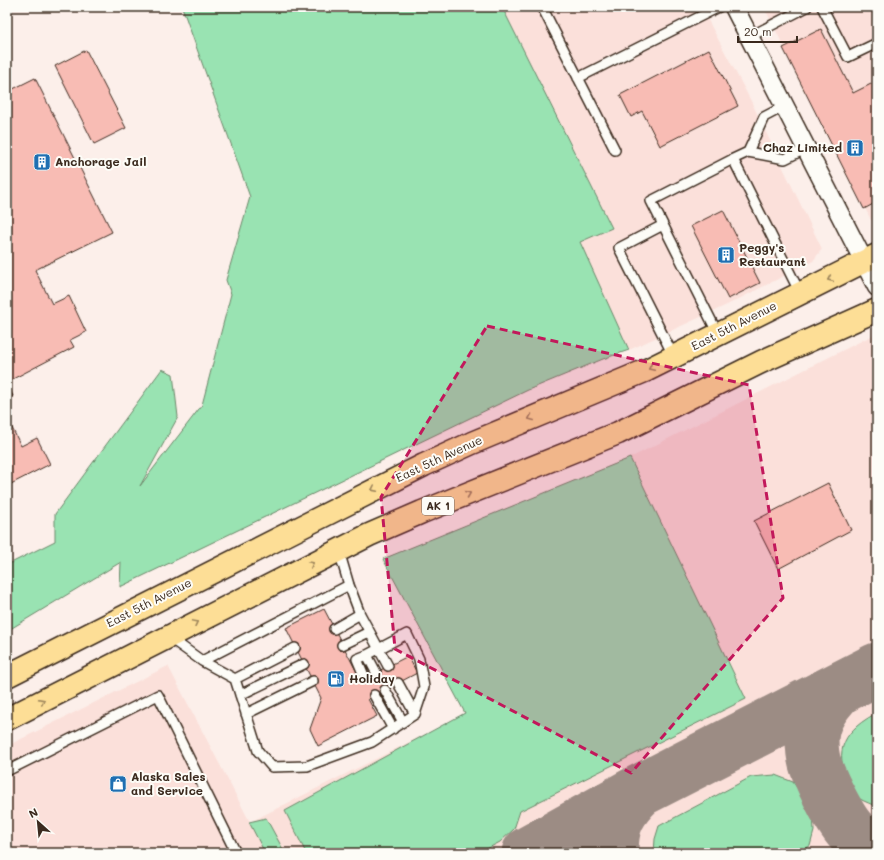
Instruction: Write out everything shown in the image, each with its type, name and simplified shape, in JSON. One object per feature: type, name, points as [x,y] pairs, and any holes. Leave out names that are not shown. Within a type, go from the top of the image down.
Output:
[{"type":"highway","name":"East 5th Avenue","points":[[7,676],[424,465],[477,440],[647,370],[871,259]]},
{"type":"highway","name":"AK 1","points":[[7,719],[339,550],[410,517],[618,433],[761,362],[877,310]]},
{"type":"street","points":[[734,7],[806,148],[871,259],[877,287]]},
{"type":"lane","points":[[542,7],[615,150]]},
{"type":"lane","points":[[578,78],[719,7]]},
{"type":"lane","points":[[749,37],[807,7]]},
{"type":"lane","points":[[822,7],[848,57],[877,43]]},
{"type":"lane","points":[[748,152],[764,117],[785,106]]},
{"type":"lane","points":[[718,334],[651,201],[748,152],[785,159],[806,148]]},
{"type":"lane","points":[[734,159],[800,293]]},
{"type":"lane","points":[[663,225],[619,248],[674,357]]},
{"type":"lane","points":[[339,550],[349,585],[360,614],[388,666]]},
{"type":"lane","points":[[202,661],[349,585]]},
{"type":"lane","points":[[334,629],[360,614]]},
{"type":"lane","points":[[342,645],[369,632]]},
{"type":"lane","points":[[169,637],[202,661],[235,679],[258,752],[272,767],[307,766],[372,742],[415,714],[424,688],[419,659],[407,634],[354,661],[365,678]]},
{"type":"lane","points":[[235,679],[295,648]]},
{"type":"lane","points":[[367,655],[376,672]]},
{"type":"lane","points":[[240,695],[304,664]]},
{"type":"lane","points":[[246,714],[313,681]]},
{"type":"lane","points":[[398,683],[415,714]]},
{"type":"lane","points":[[385,690],[403,722]]},
{"type":"lane","points":[[7,771],[158,695],[236,853]]},
{"type":"lane","points":[[374,695],[393,729]]},
{"type":"highlighted area","points":[[487,326],[749,385],[783,598],[631,773],[395,649],[381,497]]},
{"type":"shaded area","points":[[502,7],[701,7],[751,101],[822,249],[813,261],[727,305],[629,350],[580,242],[612,228]]},
{"type":"shaded area","points":[[764,7],[877,7],[877,221],[871,220]]},
{"type":"shaded area","points":[[877,333],[877,853],[7,853],[7,746],[168,666],[250,822],[465,714],[383,559],[630,458]]},
{"type":"green space","points":[[182,7],[502,7],[612,228],[580,242],[629,350],[603,359],[528,390],[120,587],[121,562],[7,631],[7,565],[55,541],[55,514],[162,369],[173,374],[178,417],[140,486],[202,405],[231,294],[226,280],[250,197]]},
{"type":"green space","points":[[630,458],[746,699],[520,811],[514,829],[500,842],[479,853],[306,853],[285,811],[465,713],[383,559]]},
{"type":"green space","points":[[877,713],[877,807],[857,796],[844,771],[842,751],[850,733],[866,719]]},
{"type":"green space","points":[[775,775],[793,782],[813,811],[814,831],[810,846],[796,853],[654,853],[655,839],[659,826],[751,777]]},
{"type":"green space","points":[[266,818],[285,853],[265,853],[249,822]]},
{"type":"building","name":"Chaz Limited","points":[[821,29],[853,93],[877,81],[877,202],[864,209],[783,48]]},
{"type":"building","points":[[709,49],[738,106],[660,146],[642,111],[631,117],[620,95]]},
{"type":"building","points":[[86,50],[126,128],[94,144],[55,66]]},
{"type":"building","name":"Anchorage Jail","points":[[35,78],[112,232],[35,270],[52,304],[69,296],[86,332],[70,340],[74,347],[7,382],[7,92]]},
{"type":"building","name":"Peggy's Restaurant","points":[[723,210],[760,283],[728,299],[691,226]]},
{"type":"building","points":[[7,384],[13,396],[7,399]]},
{"type":"building","points":[[7,418],[21,446],[37,438],[50,464],[7,486]]},
{"type":"building","points":[[828,483],[851,530],[778,569],[754,521]]},
{"type":"building","name":"Holiday","points":[[324,609],[361,680],[408,656],[417,673],[368,699],[377,716],[318,746],[310,729],[321,698],[286,628]]},
{"type":"taxiway","points":[[528,853],[639,791],[877,669]]},
{"type":"taxiway","points":[[838,689],[820,711],[815,724],[812,739],[815,762],[828,794],[844,823],[857,837],[877,846]]},
{"type":"taxiway","points":[[612,853],[613,834],[618,819],[626,805],[639,791]]},
{"type":"place","name":"Chaz Limited","points":[[855,148]]},
{"type":"place","name":"Anchorage Jail","points":[[42,162]]},
{"type":"place","name":"Peggy's Restaurant","points":[[726,255]]},
{"type":"place","name":"Holiday","points":[[336,679]]},
{"type":"place","name":"Alaska Sales and Service","points":[[118,784]]}]
